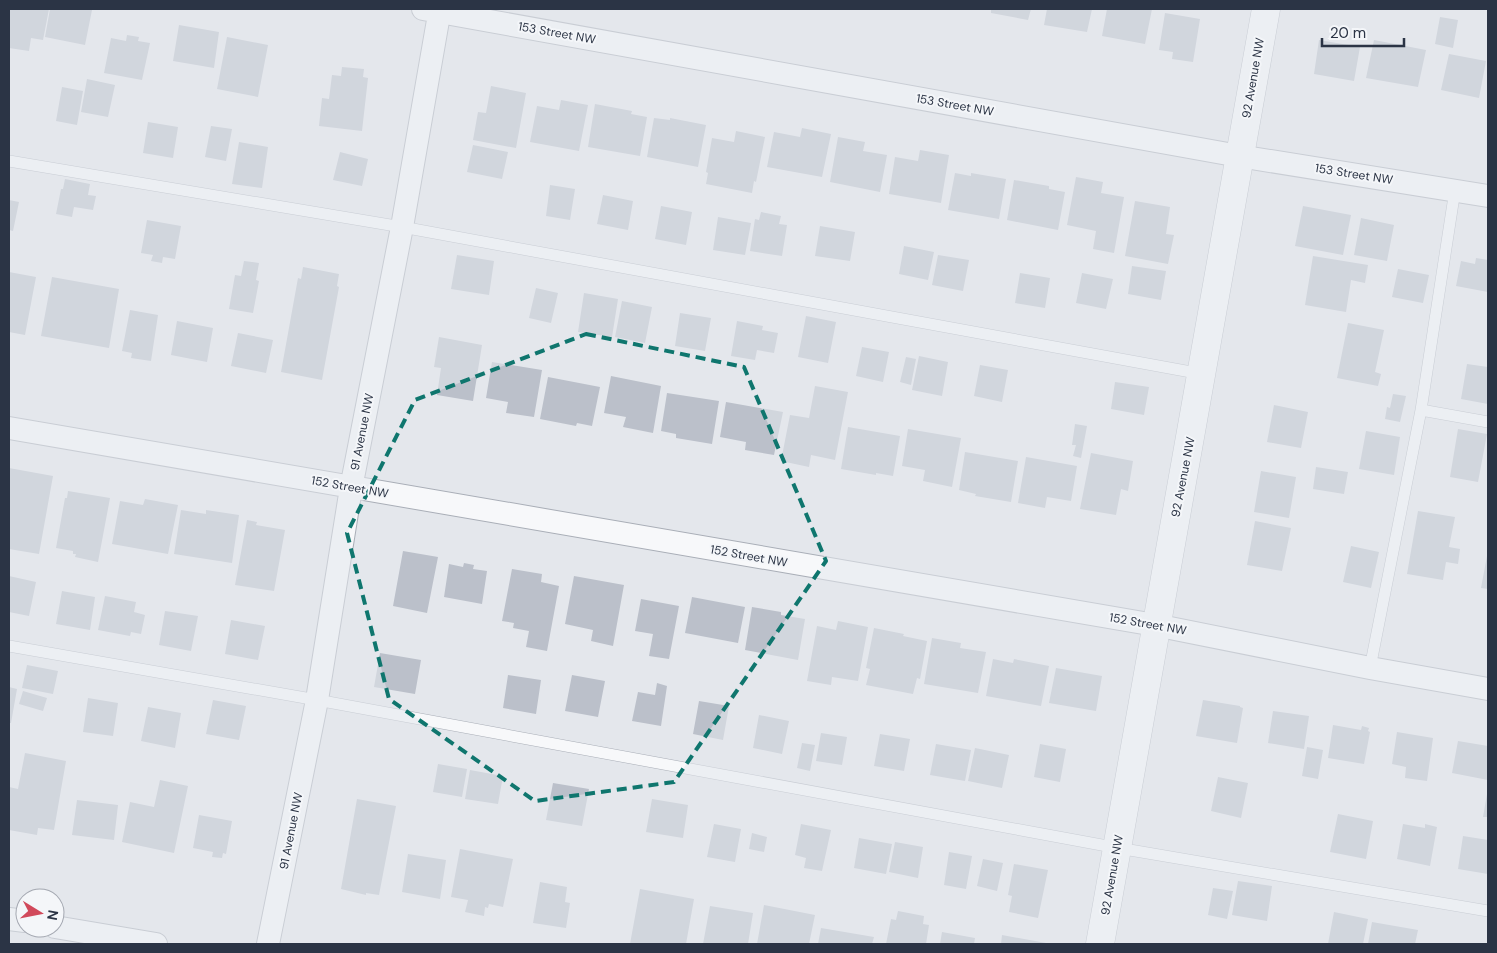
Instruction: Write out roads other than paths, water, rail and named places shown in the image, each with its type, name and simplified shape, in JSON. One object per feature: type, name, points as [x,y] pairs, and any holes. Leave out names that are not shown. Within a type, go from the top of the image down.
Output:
[{"type":"street","name":"92 Avenue NW","points":[[1100,944],[1155,625],[1202,374],[1266,9]]},
{"type":"street","name":"153 Street NW","points":[[434,10],[1239,156],[1488,196]]},
{"type":"street","name":"91 Avenue NW","points":[[268,944],[317,700],[351,488],[402,227],[434,10]]},
{"type":"street","name":"152 Street NW","points":[[9,428],[1155,625],[1370,668],[1488,689]]},
{"type":"street","points":[[65,929],[156,944]]},
{"type":"lane","points":[[9,161],[402,227],[1202,374]]},
{"type":"lane","points":[[1370,668],[1421,410],[1454,190]]},
{"type":"lane","points":[[1421,410],[1488,422]]},
{"type":"lane","points":[[9,646],[317,700],[1118,848],[1488,911]]}]
